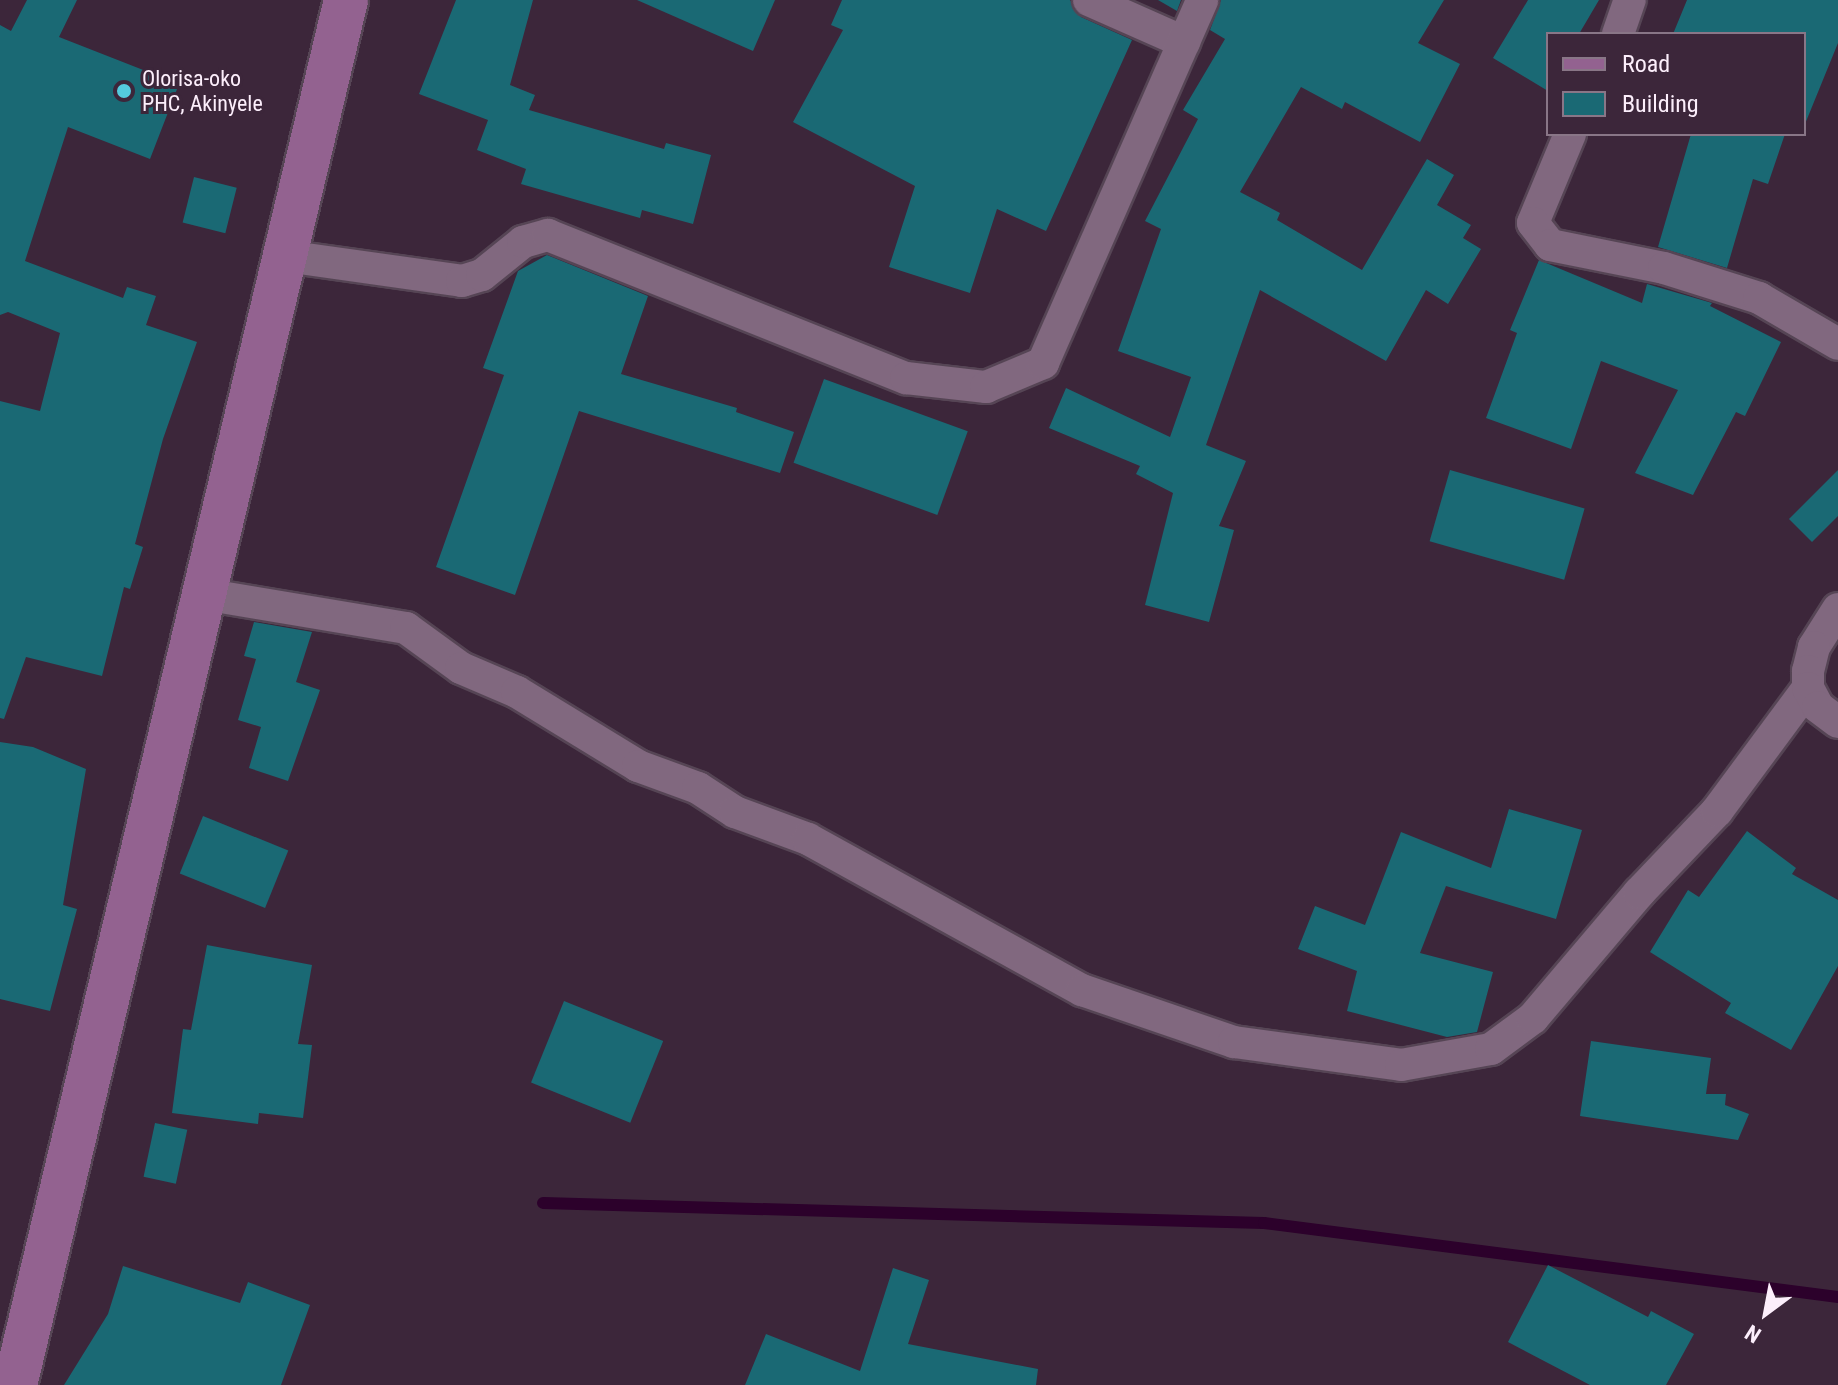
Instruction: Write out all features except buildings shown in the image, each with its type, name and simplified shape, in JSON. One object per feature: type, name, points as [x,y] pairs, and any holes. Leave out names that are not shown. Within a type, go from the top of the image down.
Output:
[{"type":"main road","points":[[15,1385],[346,0]]},
{"type":"street","points":[[1089,0],[1184,42]]},
{"type":"street","points":[[285,256],[462,281],[482,275],[523,242],[548,235],[906,378],[986,387],[1043,363],[1202,0]]},
{"type":"street","points":[[1619,32],[1630,0]]},
{"type":"street","points":[[1569,136],[1533,223],[1550,245],[1664,268],[1759,298],[1838,344]]},
{"type":"street","points":[[203,594],[406,628],[461,668],[517,692],[638,766],[698,788],[735,812],[808,839],[1082,990],[1234,1042],[1401,1065],[1491,1049],[1533,1018],[1717,811],[1808,688],[1814,647],[1838,609]]},
{"type":"street","points":[[1808,688],[1818,707],[1838,722]]},
{"type":"waterway","points":[[543,1203],[1264,1223],[1838,1297]]},
{"type":"place","name":"Olorisa-oko PHC, Akinyele","points":[[124,91]]}]
